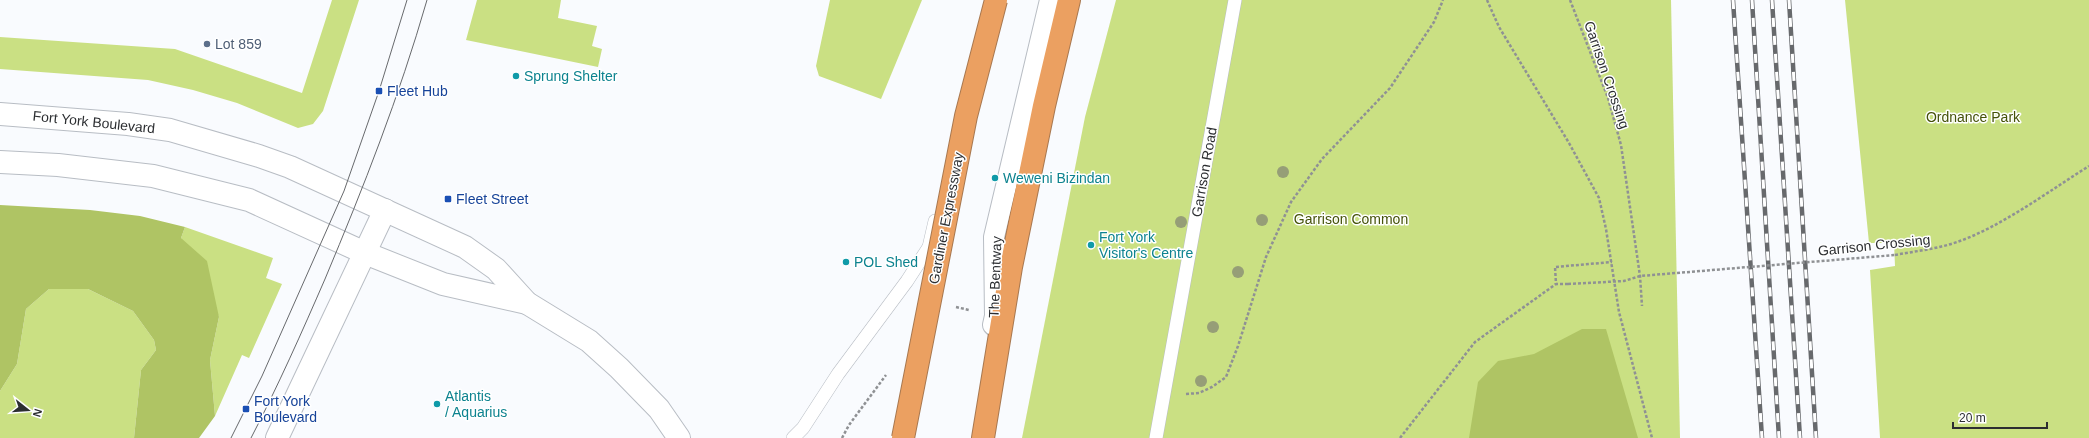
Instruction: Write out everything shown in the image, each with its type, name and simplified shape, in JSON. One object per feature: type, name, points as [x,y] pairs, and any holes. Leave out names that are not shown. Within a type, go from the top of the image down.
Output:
[{"type":"highway","name":"Gardiner Expressway","points":[[903,438],[966,116],[996,0]]},
{"type":"highway","points":[[983,438],[1011,267],[1044,106],[1069,0]]},
{"type":"street","name":"The Bentway","points":[[974,438],[995,316],[994,237],[1050,0]]},
{"type":"street","name":"Fort York Boulevard","points":[[0,114],[113,123],[170,130],[259,156],[290,167],[465,247],[496,270],[527,303],[589,341],[619,368],[659,409],[680,438]]},
{"type":"street","name":"Fort York Boulevard","points":[[0,162],[58,164],[153,176],[249,200],[365,253],[443,284],[527,303]]},
{"type":"street","points":[[277,438],[385,210]]},
{"type":"lane","points":[[793,438],[803,428],[838,374],[907,281],[929,247],[989,0]]},
{"type":"lane","name":"Garrison Road","points":[[1156,438],[1235,0]]},
{"type":"path","points":[[1164,394],[1199,393],[1212,387],[1226,377],[1238,346],[1266,257],[1291,202],[1322,159],[1390,88],[1434,22],[1443,0]]},
{"type":"path","points":[[1486,0],[1499,27],[1569,143],[1599,198],[1612,262],[1619,312],[1652,438]]},
{"type":"path","name":"Garrison Crossing","points":[[1570,0],[1608,98],[1621,145],[1640,276],[1642,306]]},
{"type":"path","name":"Garrison Crossing","points":[[1556,284],[1624,281],[1640,276],[1895,255],[1935,248],[1958,241],[2007,217],[2089,166]]},
{"type":"path","points":[[1400,438],[1475,342],[1556,284],[1555,267],[1612,262]]},
{"type":"green space","points":[[332,0],[359,0],[323,111],[313,124],[298,128],[237,103],[193,90],[148,80],[0,69],[0,37],[175,49],[302,93]]},
{"type":"green space","points":[[477,0],[561,0],[558,18],[597,26],[592,46],[602,49],[598,67],[466,40]]},
{"type":"green space","points":[[830,0],[922,0],[881,99],[819,76],[816,66]]},
{"type":"green space","name":"Garrison Common","points":[[1116,0],[1671,0],[1680,438],[1022,438],[1085,117]]},
{"type":"green space","name":"Ordnance Park","points":[[1845,0],[2089,0],[2089,438],[1880,438],[1870,270],[1895,266],[1894,243],[1869,243]]},
{"type":"green space","points":[[0,205],[90,210],[140,216],[185,227],[181,238],[207,261],[219,317],[210,360],[215,416],[199,438],[134,438],[141,370],[156,350],[154,340],[133,311],[88,289],[49,289],[26,309],[17,364],[0,391]]},
{"type":"green space","points":[[185,227],[273,258],[266,278],[282,284],[249,358],[242,355],[215,416],[210,360],[219,317],[181,238]]},
{"type":"green space","points":[[49,289],[88,289],[133,311],[154,340],[156,350],[141,370],[134,438],[0,438],[0,391],[17,364],[26,309]]},
{"type":"green space","points":[[1582,329],[1606,329],[1638,438],[1469,438],[1478,382],[1498,361],[1534,354]]},
{"type":"tram line","points":[[231,438],[262,376],[344,191],[379,91],[407,0]]},
{"type":"tram line","points":[[251,438],[299,339],[353,210],[393,106],[427,0]]},
{"type":"railway","points":[[1733,0],[1762,438]]},
{"type":"railway","points":[[1752,0],[1779,438]]},
{"type":"railway","points":[[1772,0],[1800,438]]},
{"type":"railway","points":[[1789,0],[1816,438]]},
{"type":"place","name":"Lot 859","points":[[207,44]]},
{"type":"place","name":"Sprung Shelter","points":[[516,76]]},
{"type":"place","name":"Fleet Hub","points":[[379,91]]},
{"type":"place","name":"Weweni Bizindan","points":[[995,178]]},
{"type":"place","name":"Fleet Street","points":[[448,199]]},
{"type":"place","name":"Fort York Visitor's Centre","points":[[1091,245]]},
{"type":"place","name":"POL Shed","points":[[846,262]]},
{"type":"place","name":"Atlantis / Aquarius","points":[[437,404]]},
{"type":"place","name":"Fort York Boulevard","points":[[246,409]]}]
